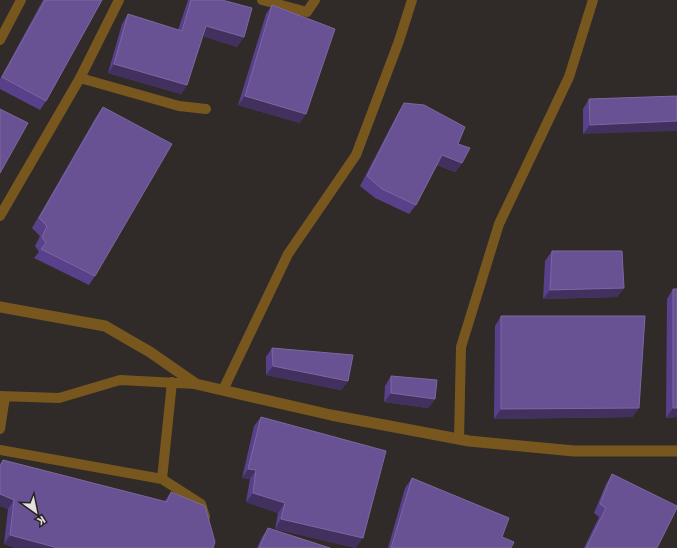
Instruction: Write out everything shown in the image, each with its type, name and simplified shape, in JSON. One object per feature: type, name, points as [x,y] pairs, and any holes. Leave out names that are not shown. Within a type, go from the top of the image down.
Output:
[{"type":"street","points":[[0,40],[21,0]]},
{"type":"street","points":[[0,216],[80,78],[119,0]]},
{"type":"street","points":[[262,0],[308,12],[314,0]]},
{"type":"street","points":[[224,390],[288,254],[356,155],[400,41],[412,0]]},
{"type":"street","points":[[459,439],[461,346],[463,339],[499,224],[569,77],[593,0]]},
{"type":"street","points":[[80,78],[179,106],[206,109]]},
{"type":"street","points":[[0,307],[105,326],[150,352],[196,384]]},
{"type":"street","points":[[0,429],[2,397],[59,398],[120,380],[196,384],[331,415],[459,439],[574,451],[677,451]]},
{"type":"street","points":[[162,479],[172,382]]},
{"type":"street","points":[[0,450],[162,479],[201,504],[208,526]]},
{"type":"building","points":[[45,0],[102,0],[46,101],[2,77]]},
{"type":"building","points":[[191,0],[222,0],[252,8],[244,37],[206,26],[187,85],[114,64],[128,14],[182,31]]},
{"type":"building","points":[[272,5],[335,29],[306,114],[245,96]]},
{"type":"building","points":[[677,96],[677,121],[590,125],[589,99]]},
{"type":"building","points":[[404,103],[424,105],[465,127],[458,144],[470,148],[462,163],[442,155],[416,205],[382,189],[367,176]]},
{"type":"building","points":[[103,107],[172,144],[95,276],[41,249],[46,243],[42,237],[47,226],[39,218]]},
{"type":"building","points":[[0,109],[28,123],[0,173]]},
{"type":"building","points":[[552,251],[622,251],[624,288],[550,290]]},
{"type":"building","points":[[673,289],[677,289],[677,408],[673,408]]},
{"type":"building","points":[[501,316],[645,316],[639,408],[501,409]]},
{"type":"building","points":[[272,348],[353,355],[348,381],[273,366]]},
{"type":"building","points":[[391,376],[437,380],[435,399],[391,393]]},
{"type":"building","points":[[261,417],[386,451],[363,538],[281,519],[285,503],[253,493],[256,470],[248,469]]},
{"type":"building","points":[[3,460],[167,502],[171,492],[205,506],[215,542],[213,548],[58,548],[10,535],[14,500],[0,494],[0,467]]},
{"type":"building","points":[[612,474],[677,506],[657,548],[586,548],[606,508],[600,504]]},
{"type":"building","points":[[412,478],[509,518],[502,537],[514,542],[511,548],[391,548]]},
{"type":"building","points":[[268,528],[330,548],[259,548]]}]
